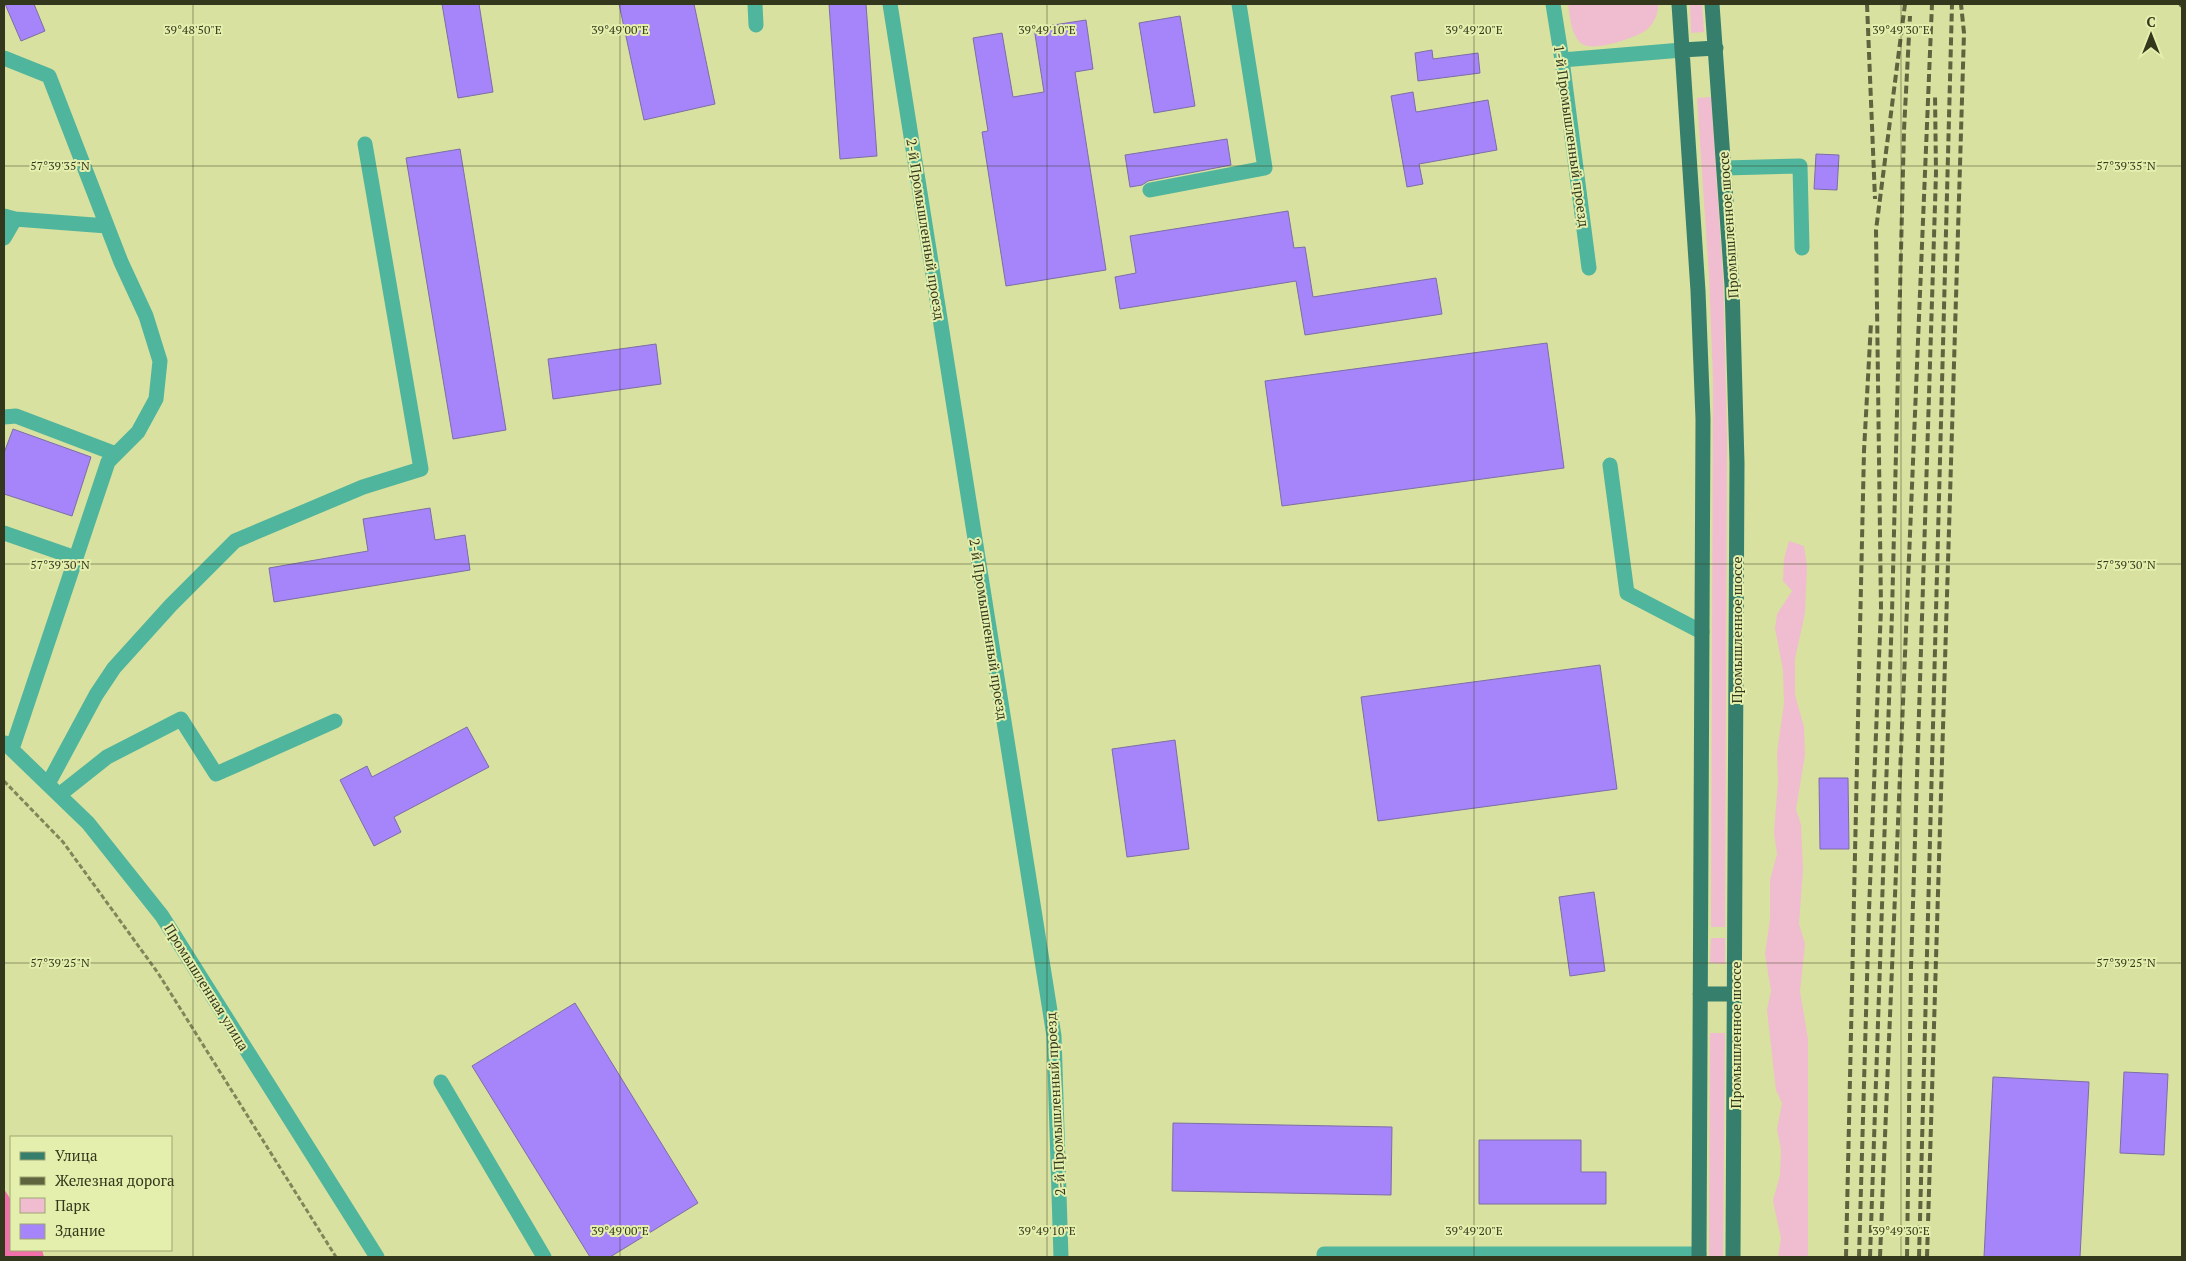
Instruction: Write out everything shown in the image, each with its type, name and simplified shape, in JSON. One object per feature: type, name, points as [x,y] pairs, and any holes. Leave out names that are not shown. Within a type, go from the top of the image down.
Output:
[{"type":"main road","points":[[1679,4],[1698,291],[1702,400],[1699,1255]]},
{"type":"main road","name":"Промышленное шоссе","points":[[1712,4],[1732,284],[1737,463],[1733,1257]]},
{"type":"main road","points":[[1682,50],[1716,48]]},
{"type":"main road","points":[[1700,994],[1735,994]]},
{"type":"street","points":[[755,4],[756,25]]},
{"type":"street","name":"2-й Промышленный проезд","points":[[890,4],[1054,1036],[1061,1257]]},
{"type":"street","points":[[1150,190],[1265,168],[1239,4]]},
{"type":"street","name":"1-й Промышленный проезд","points":[[1553,4],[1590,268]]},
{"type":"street","points":[[1562,60],[1682,50]]},
{"type":"street","points":[[4,58],[49,76],[121,262],[146,316],[160,361],[156,399],[138,432],[108,462],[76,558],[8,746]]},
{"type":"street","points":[[48,784],[96,695],[114,668],[171,605],[235,541],[363,487],[420,469],[365,144]]},
{"type":"street","points":[[1725,168],[1800,166],[1802,248]]},
{"type":"street","points":[[4,238],[9,217],[107,226]]},
{"type":"street","points":[[4,418],[16,416],[116,454]]},
{"type":"street","points":[[1610,465],[1626,593],[1702,632]]},
{"type":"street","points":[[4,533],[76,558]]},
{"type":"street","points":[[60,795],[106,757],[181,719],[216,774],[335,721]]},
{"type":"street","name":"Промышленная улица","points":[[8,746],[94,830],[162,916],[377,1257]]},
{"type":"street","points":[[441,1082],[544,1257]]},
{"type":"street","points":[[1324,1257],[1324,1254],[1699,1255]]},
{"type":"path","points":[[4,781],[63,842],[158,973],[336,1257]]},
{"type":"green space","points":[[1568,4],[1658,4],[1658,8],[1653,23],[1645,31],[1604,45],[1588,46],[1582,44],[1575,36]]},
{"type":"green space","points":[[1690,4],[1702,4],[1704,32],[1691,33]]},
{"type":"green space","points":[[1711,97],[1723,277],[1727,434],[1725,927],[1711,927],[1713,380],[1709,276],[1697,98]]},
{"type":"green space","points":[[1789,541],[1804,546],[1807,566],[1805,613],[1795,659],[1795,695],[1804,727],[1805,755],[1796,809],[1801,825],[1803,869],[1799,924],[1805,944],[1800,991],[1808,1039],[1808,1257],[1778,1257],[1781,1238],[1773,1201],[1780,1175],[1781,1150],[1777,1129],[1782,1103],[1776,1090],[1767,1010],[1771,991],[1765,954],[1770,919],[1770,880],[1777,854],[1774,833],[1778,781],[1777,753],[1784,703],[1783,670],[1775,628],[1777,614],[1792,591],[1783,581],[1784,559]]},
{"type":"green space","points":[[1711,938],[1725,938],[1725,964],[1710,963]]},
{"type":"green space","points":[[1710,1033],[1725,1033],[1723,1257],[1709,1257]]},
{"type":"shaded area","points":[[4,1189],[10,1198],[10,1251],[42,1251],[44,1257],[4,1257]]},
{"type":"building","points":[[5,4],[34,4],[45,31],[21,41]]},
{"type":"building","points":[[442,4],[479,4],[493,92],[458,98]]},
{"type":"building","points":[[619,4],[694,4],[715,104],[644,120]]},
{"type":"building","points":[[829,4],[866,4],[877,156],[840,159]]},
{"type":"building","points":[[1180,16],[1195,106],[1154,113],[1139,23]]},
{"type":"building","points":[[1086,20],[1093,69],[1075,72],[1106,270],[1006,286],[982,132],[988,131],[973,38],[1002,33],[1013,97],[1044,92],[1034,28]]},
{"type":"building","points":[[1432,50],[1433,59],[1478,53],[1480,73],[1418,81],[1415,53]]},
{"type":"building","points":[[1413,92],[1416,112],[1488,100],[1497,150],[1419,164],[1423,184],[1407,187],[1391,96]]},
{"type":"building","points":[[1227,139],[1231,165],[1148,181],[1142,185],[1130,187],[1125,155]]},
{"type":"building","points":[[460,149],[506,430],[453,439],[406,158]]},
{"type":"building","points":[[1816,154],[1839,155],[1837,190],[1814,189]]},
{"type":"building","points":[[1288,211],[1294,248],[1305,247],[1313,297],[1436,278],[1442,314],[1305,335],[1296,281],[1120,309],[1115,277],[1136,273],[1130,236]]},
{"type":"building","points":[[1547,343],[1564,468],[1282,506],[1265,381]]},
{"type":"building","points":[[656,344],[661,384],[553,399],[548,359]]},
{"type":"building","points":[[13,429],[91,457],[72,516],[4,494],[4,453]]},
{"type":"building","points":[[430,508],[435,540],[465,535],[470,570],[274,602],[269,568],[368,551],[363,519]]},
{"type":"building","points":[[1600,665],[1617,789],[1378,821],[1361,697]]},
{"type":"building","points":[[467,727],[489,767],[394,817],[401,832],[374,846],[340,780],[367,766],[372,777]]},
{"type":"building","points":[[1175,740],[1189,849],[1127,857],[1112,749]]},
{"type":"building","points":[[1819,778],[1848,778],[1849,849],[1820,849]]},
{"type":"building","points":[[1594,892],[1605,971],[1570,976],[1559,897]]},
{"type":"building","points":[[575,1003],[698,1203],[610,1257],[590,1257],[472,1066]]},
{"type":"building","points":[[2124,1072],[2168,1074],[2164,1155],[2120,1153]]},
{"type":"building","points":[[1993,1077],[2089,1082],[2080,1257],[1984,1257]]},
{"type":"building","points":[[1173,1123],[1392,1127],[1391,1195],[1172,1191]]},
{"type":"building","points":[[1479,1140],[1581,1140],[1581,1172],[1606,1172],[1606,1204],[1479,1204]]},
{"type":"railway","points":[[1867,4],[1875,199]]},
{"type":"railway","points":[[1859,1257],[1869,910],[1881,608],[1876,230],[1905,4]]},
{"type":"railway","points":[[1880,1257],[1932,4]]},
{"type":"railway","points":[[1919,1257],[1952,4]]},
{"type":"railway","points":[[1927,1257],[1964,33],[1961,4]]},
{"type":"railway","points":[[1870,1257],[1892,613],[1904,130],[1910,16]]},
{"type":"railway","points":[[1907,1257],[1911,967],[1936,173],[1935,94]]},
{"type":"railway","points":[[1846,1257],[1864,451],[1871,323]]}]
